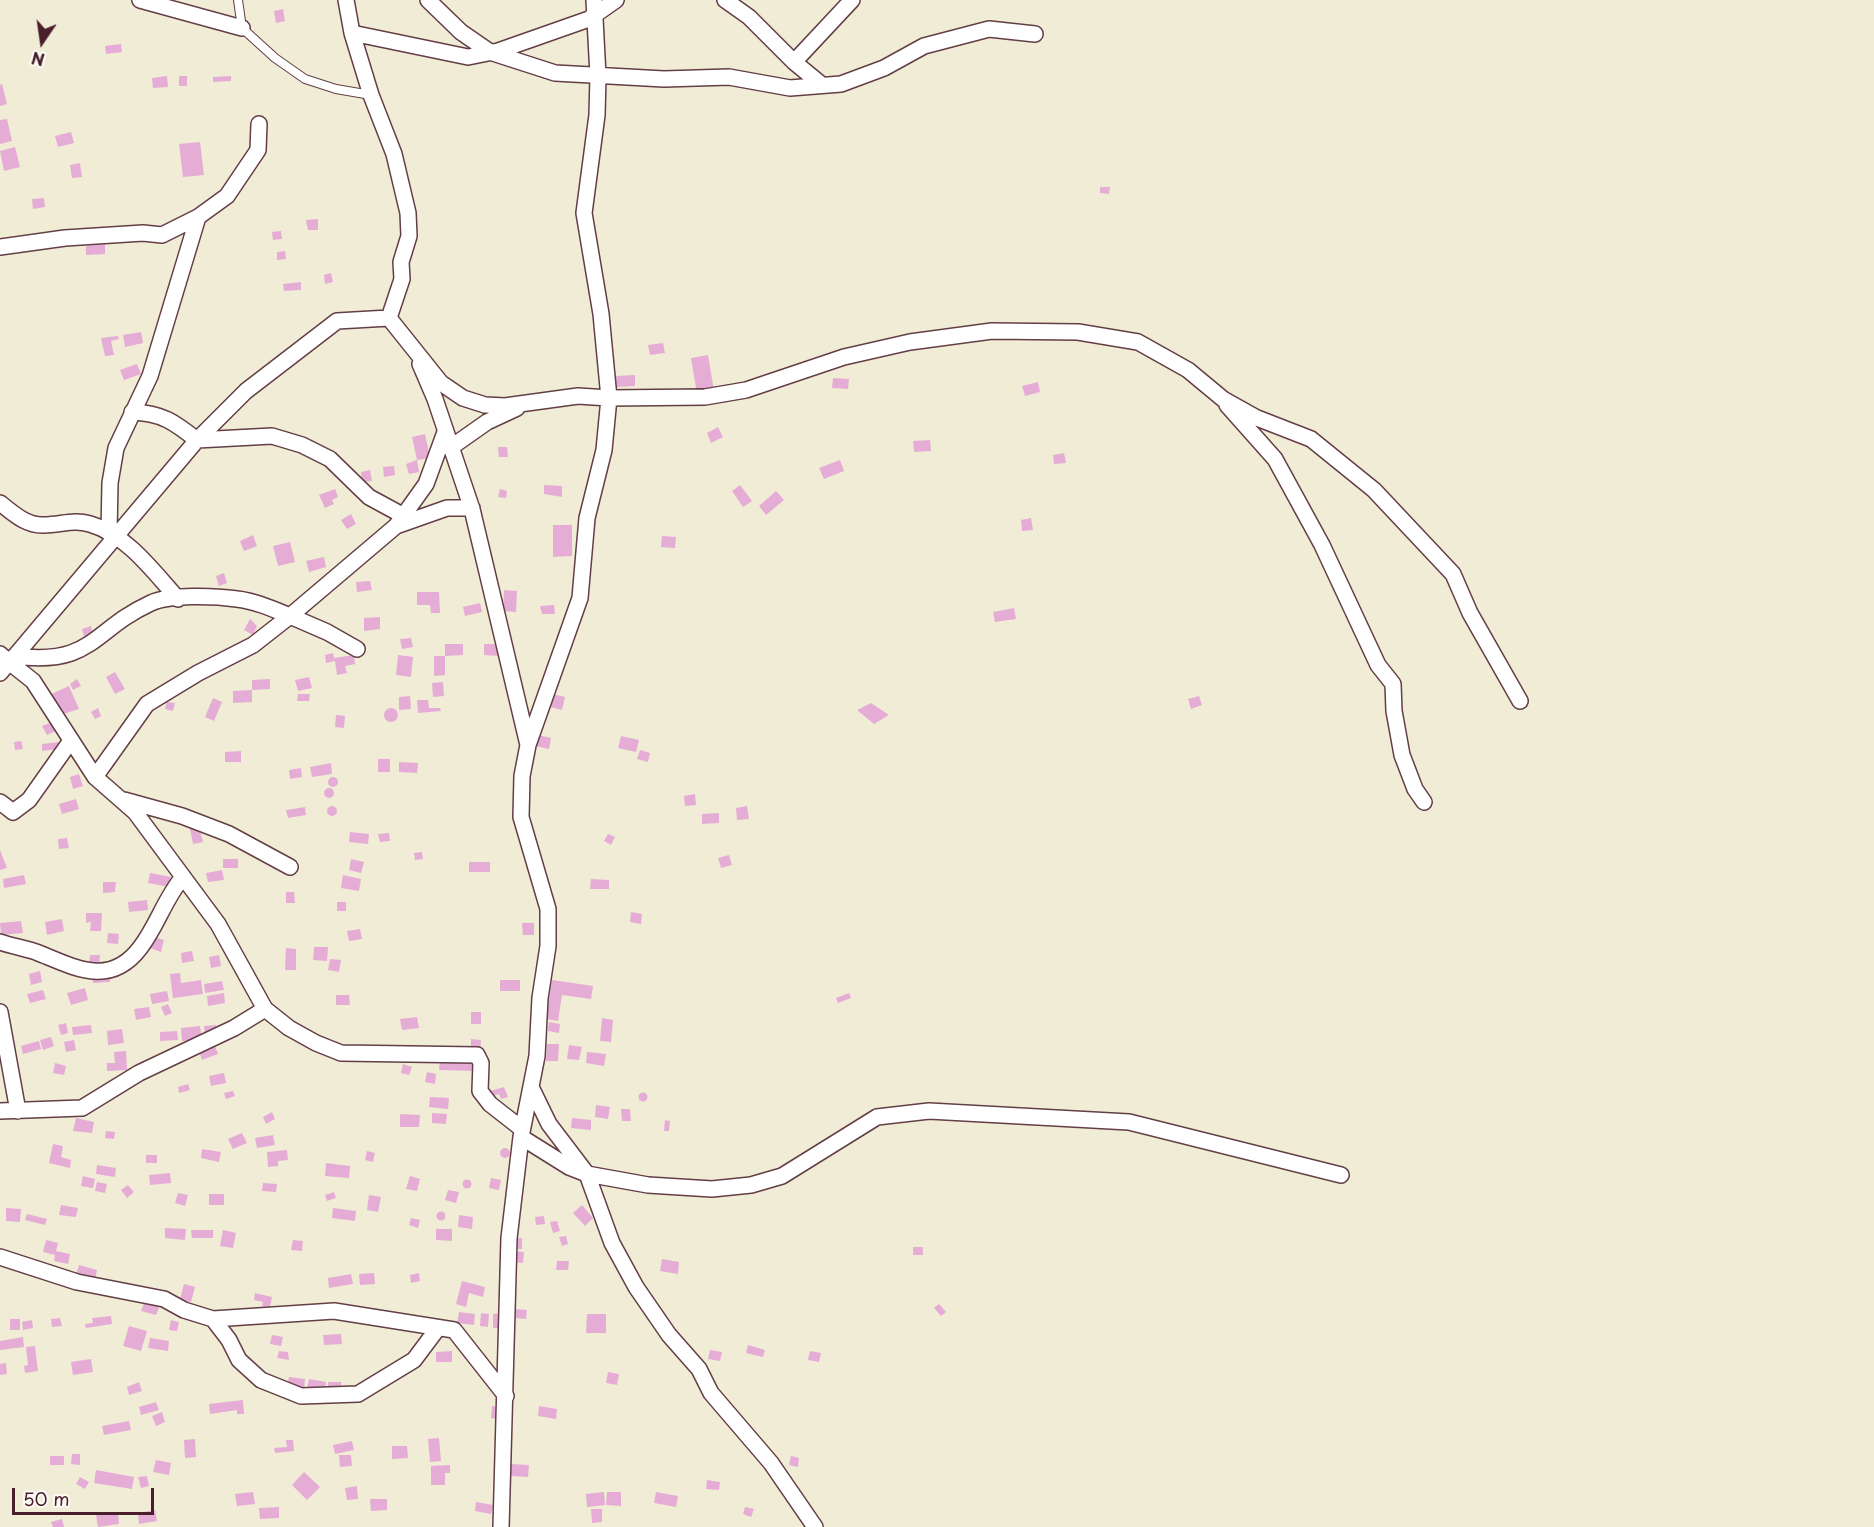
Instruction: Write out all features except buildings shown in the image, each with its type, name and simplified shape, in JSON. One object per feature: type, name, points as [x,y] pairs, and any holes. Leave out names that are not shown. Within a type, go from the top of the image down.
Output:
[{"type":"street","points":[[140,0],[242,28]]},
{"type":"street","points":[[346,0],[352,33],[371,95],[394,154],[408,213],[409,236],[401,261],[402,279],[389,318]]},
{"type":"street","points":[[428,0],[461,32],[490,52],[555,73],[664,79],[729,77],[790,88],[842,84],[884,68],[924,46],[989,29],[1035,34]]},
{"type":"street","points":[[352,33],[468,57],[490,52],[589,19],[595,7],[616,0]]},
{"type":"street","points":[[725,0],[750,17],[794,62],[822,85]]},
{"type":"street","points":[[794,62],[852,0]]},
{"type":"street","points":[[501,1527],[509,1238],[522,1133],[537,1056],[540,998],[548,946],[548,909],[521,817],[522,776],[528,745],[579,598],[587,519],[604,450],[609,398],[601,314],[584,213],[597,115],[595,7]]},
{"type":"street","points":[[0,247],[65,238],[143,233],[162,235],[198,217],[227,196],[258,150],[259,124]]},
{"type":"street","points":[[113,534],[110,483],[116,448],[150,376],[198,217]]},
{"type":"street","points":[[389,318],[441,382],[463,398],[485,405],[505,406],[578,396],[705,398],[746,390],[844,357],[910,342],[992,331],[1078,332],[1138,342],[1188,370],[1222,399],[1275,459],[1322,545],[1378,665],[1393,684],[1394,711],[1402,755],[1415,789],[1424,802]]},
{"type":"street","points":[[6,661],[113,534],[197,440],[246,391],[337,321],[389,318]]},
{"type":"street","points":[[417,353],[472,508],[528,745]]},
{"type":"street","points":[[1222,399],[1257,418],[1311,439],[1374,490],[1452,574],[1470,613],[1520,701]]},
{"type":"street","points":[[450,448],[487,422],[531,402]]},
{"type":"street","points":[[132,412],[154,413],[176,423],[197,440],[272,436],[302,445],[330,459],[369,497],[400,521]]},
{"type":"street","points":[[94,777],[147,704],[198,673],[253,645],[400,521],[426,484],[445,432]]},
{"type":"street","points":[[0,503],[23,521],[44,525],[64,521],[90,524],[113,534],[178,599]]},
{"type":"street","points":[[400,521],[447,508],[472,508]]},
{"type":"street","points":[[6,661],[63,657],[91,645],[152,603],[178,599],[238,599],[290,616],[327,632],[357,650]]},
{"type":"street","points":[[6,661],[33,681],[94,777],[135,812],[183,876],[218,924],[265,1009],[288,1028],[341,1053],[477,1055],[481,1063],[478,1080],[480,1091],[490,1104],[522,1133],[569,1167],[588,1174],[648,1185],[712,1189],[751,1185],[782,1176],[877,1117],[929,1112],[1129,1122],[1341,1175]]},
{"type":"street","points":[[0,802],[6,815],[29,800],[70,742]]},
{"type":"street","points":[[119,798],[182,816],[229,834],[290,867]]},
{"type":"street","points":[[0,942],[35,952],[83,971],[121,966],[140,948],[169,893],[183,876]]},
{"type":"street","points":[[0,1111],[82,1108],[147,1069],[234,1028],[265,1009]]},
{"type":"street","points":[[0,1012],[18,1111]]},
{"type":"street","points":[[531,1087],[549,1124],[588,1174],[612,1243],[636,1287],[669,1335],[699,1369],[711,1393],[771,1462],[815,1527]]},
{"type":"street","points":[[0,1257],[77,1282],[164,1299],[184,1310],[213,1319],[334,1311],[454,1330],[506,1396]]},
{"type":"street","points":[[213,1319],[229,1340],[239,1360],[261,1380],[301,1396],[358,1394],[414,1360],[438,1328]]},
{"type":"lane","points":[[238,0],[242,28],[275,58],[305,79],[336,89],[371,95]]}]
